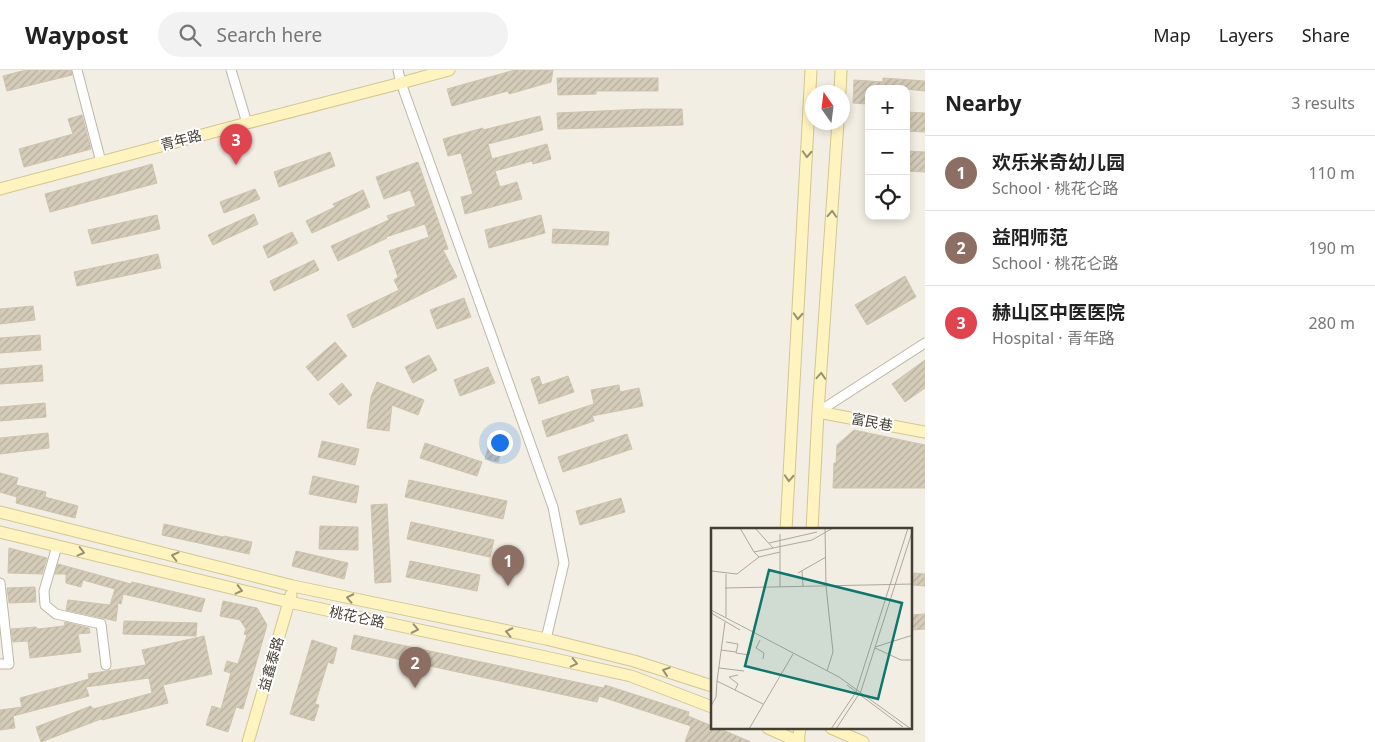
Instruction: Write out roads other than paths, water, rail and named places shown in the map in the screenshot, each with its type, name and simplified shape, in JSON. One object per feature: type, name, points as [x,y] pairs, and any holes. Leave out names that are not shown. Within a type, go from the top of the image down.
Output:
[{"type":"main road","name":"青年路","points":[[0,189],[449,70]]},
{"type":"main road","points":[[786,528],[811,70]]},
{"type":"main road","points":[[840,85],[841,70]]},
{"type":"main road","points":[[812,528],[837,130]]},
{"type":"main road","name":"富民巷","points":[[818,412],[925,432]]},
{"type":"main road","name":"桃花仑路","points":[[0,512],[293,586],[546,640],[634,661],[711,686]]},
{"type":"main road","name":"桃花仑路","points":[[0,532],[289,602],[631,676],[711,707]]},
{"type":"main road","name":"益鑫泰路","points":[[248,742],[293,586]]},
{"type":"main road","points":[[836,730],[863,742]]},
{"type":"main road","points":[[772,732],[798,742]]},
{"type":"street","points":[[77,70],[101,162]]},
{"type":"street","points":[[231,70],[247,123]]},
{"type":"street","points":[[398,70],[401,84],[553,507],[564,563],[546,640]]},
{"type":"street","points":[[818,412],[925,343]]},
{"type":"street","points":[[57,546],[44,591],[45,605],[56,614],[101,624],[106,666]]},
{"type":"street","points":[[0,583],[9,664],[0,664]]},
{"type":"place","name":"赫山区中医医院","points":[[236,165]]},
{"type":"place","name":"欢乐米奇幼儿园","points":[[508,586]]},
{"type":"place","name":"益阳师范","points":[[415,688]]}]
